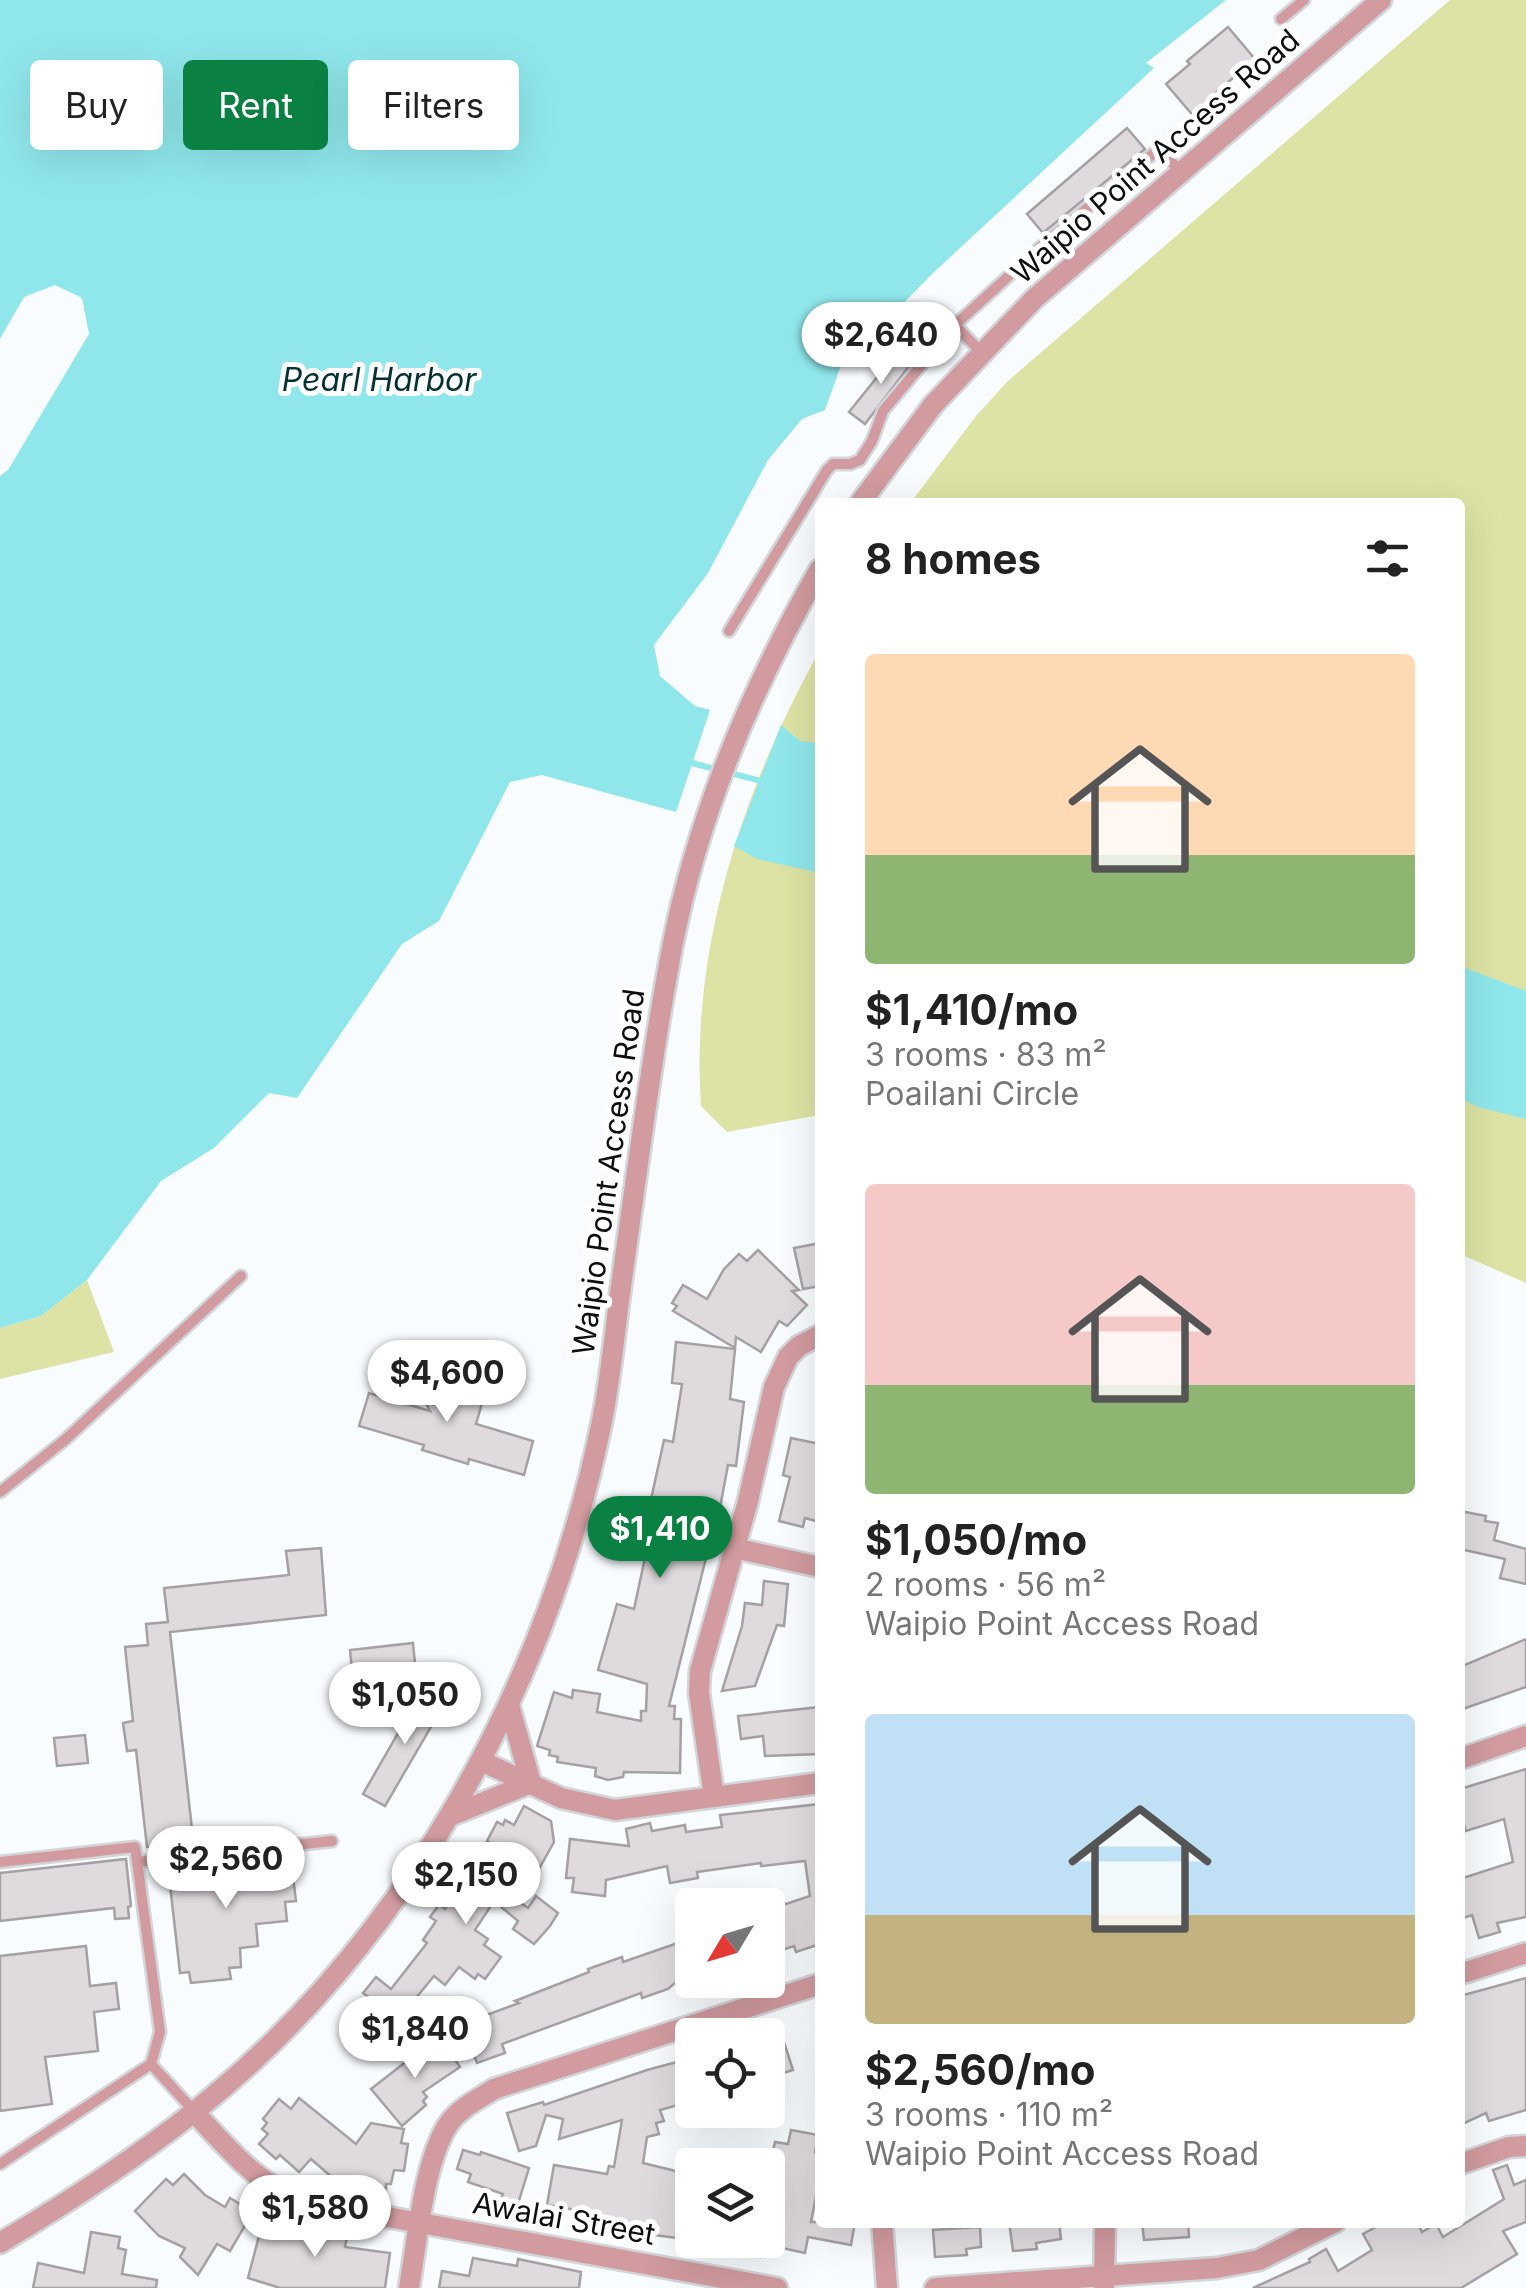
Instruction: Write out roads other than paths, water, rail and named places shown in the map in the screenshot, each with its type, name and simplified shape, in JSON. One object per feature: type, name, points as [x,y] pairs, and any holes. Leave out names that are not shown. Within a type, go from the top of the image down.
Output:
[{"type":"street","name":"Waipio Point Access Road","points":[[864,498],[933,405],[1034,299],[1381,0]]},
{"type":"street","name":"Waipio Point Access Road","points":[[0,2242],[96,2184],[194,2112],[261,2052],[316,1994],[410,1878],[450,1816],[509,1705],[554,1595],[582,1506],[602,1417],[654,1054],[673,943],[700,841],[738,727],[815,578]]},
{"type":"street","points":[[714,1797],[699,1693],[700,1671],[780,1370],[800,1346],[815,1338]]},
{"type":"street","points":[[734,1548],[815,1566]]},
{"type":"street","points":[[509,1705],[531,1783]]},
{"type":"street","points":[[1465,1757],[1526,1736]]},
{"type":"street","points":[[481,1761],[561,1798],[614,1810],[815,1784]]},
{"type":"street","points":[[450,1816],[531,1783]]},
{"type":"street","points":[[1465,1972],[1526,1953]]},
{"type":"street","points":[[409,2288],[432,2161],[451,2121],[472,2102],[528,2078],[815,1986]]},
{"type":"street","name":"Awalai Street","points":[[194,2112],[245,2167],[284,2195],[305,2202],[777,2288]]},
{"type":"street","points":[[1465,2162],[1509,2147],[1526,2146]]},
{"type":"street","points":[[882,2228],[887,2288]]},
{"type":"street","points":[[1104,2282],[1105,2228]]},
{"type":"street","points":[[934,2288],[1104,2282],[1217,2268],[1259,2260],[1323,2228]]},
{"type":"lane","points":[[1281,19],[1304,0]]},
{"type":"lane","points":[[729,632],[827,470],[833,464],[860,460],[884,411],[955,325],[1045,243],[1160,148],[1181,173]]},
{"type":"lane","points":[[955,325],[982,352]]},
{"type":"lane","points":[[0,1492],[66,1439],[241,1276]]},
{"type":"lane","points":[[137,1862],[332,1841]]},
{"type":"lane","points":[[0,1862],[136,1847],[160,2032],[151,2064],[0,2164]]},
{"type":"lane","points":[[151,2064],[194,2112]]},
{"type":"water","name":"Pearl Harbor","points":[[0,0],[1226,0],[1146,63],[1154,68],[932,274],[840,368],[825,410],[802,419],[768,460],[708,573],[654,645],[660,676],[695,706],[710,710],[676,812],[542,775],[510,782],[439,921],[402,944],[297,1098],[269,1093],[214,1148],[161,1181],[87,1280],[41,1316],[0,1328]]},
{"type":"water","points":[[781,725],[800,741],[815,742],[815,872],[757,859],[734,846]]},
{"type":"water","points":[[1465,968],[1526,991],[1526,1119],[1465,1100]]},
{"type":"waterway","points":[[692,763],[765,782]]}]
